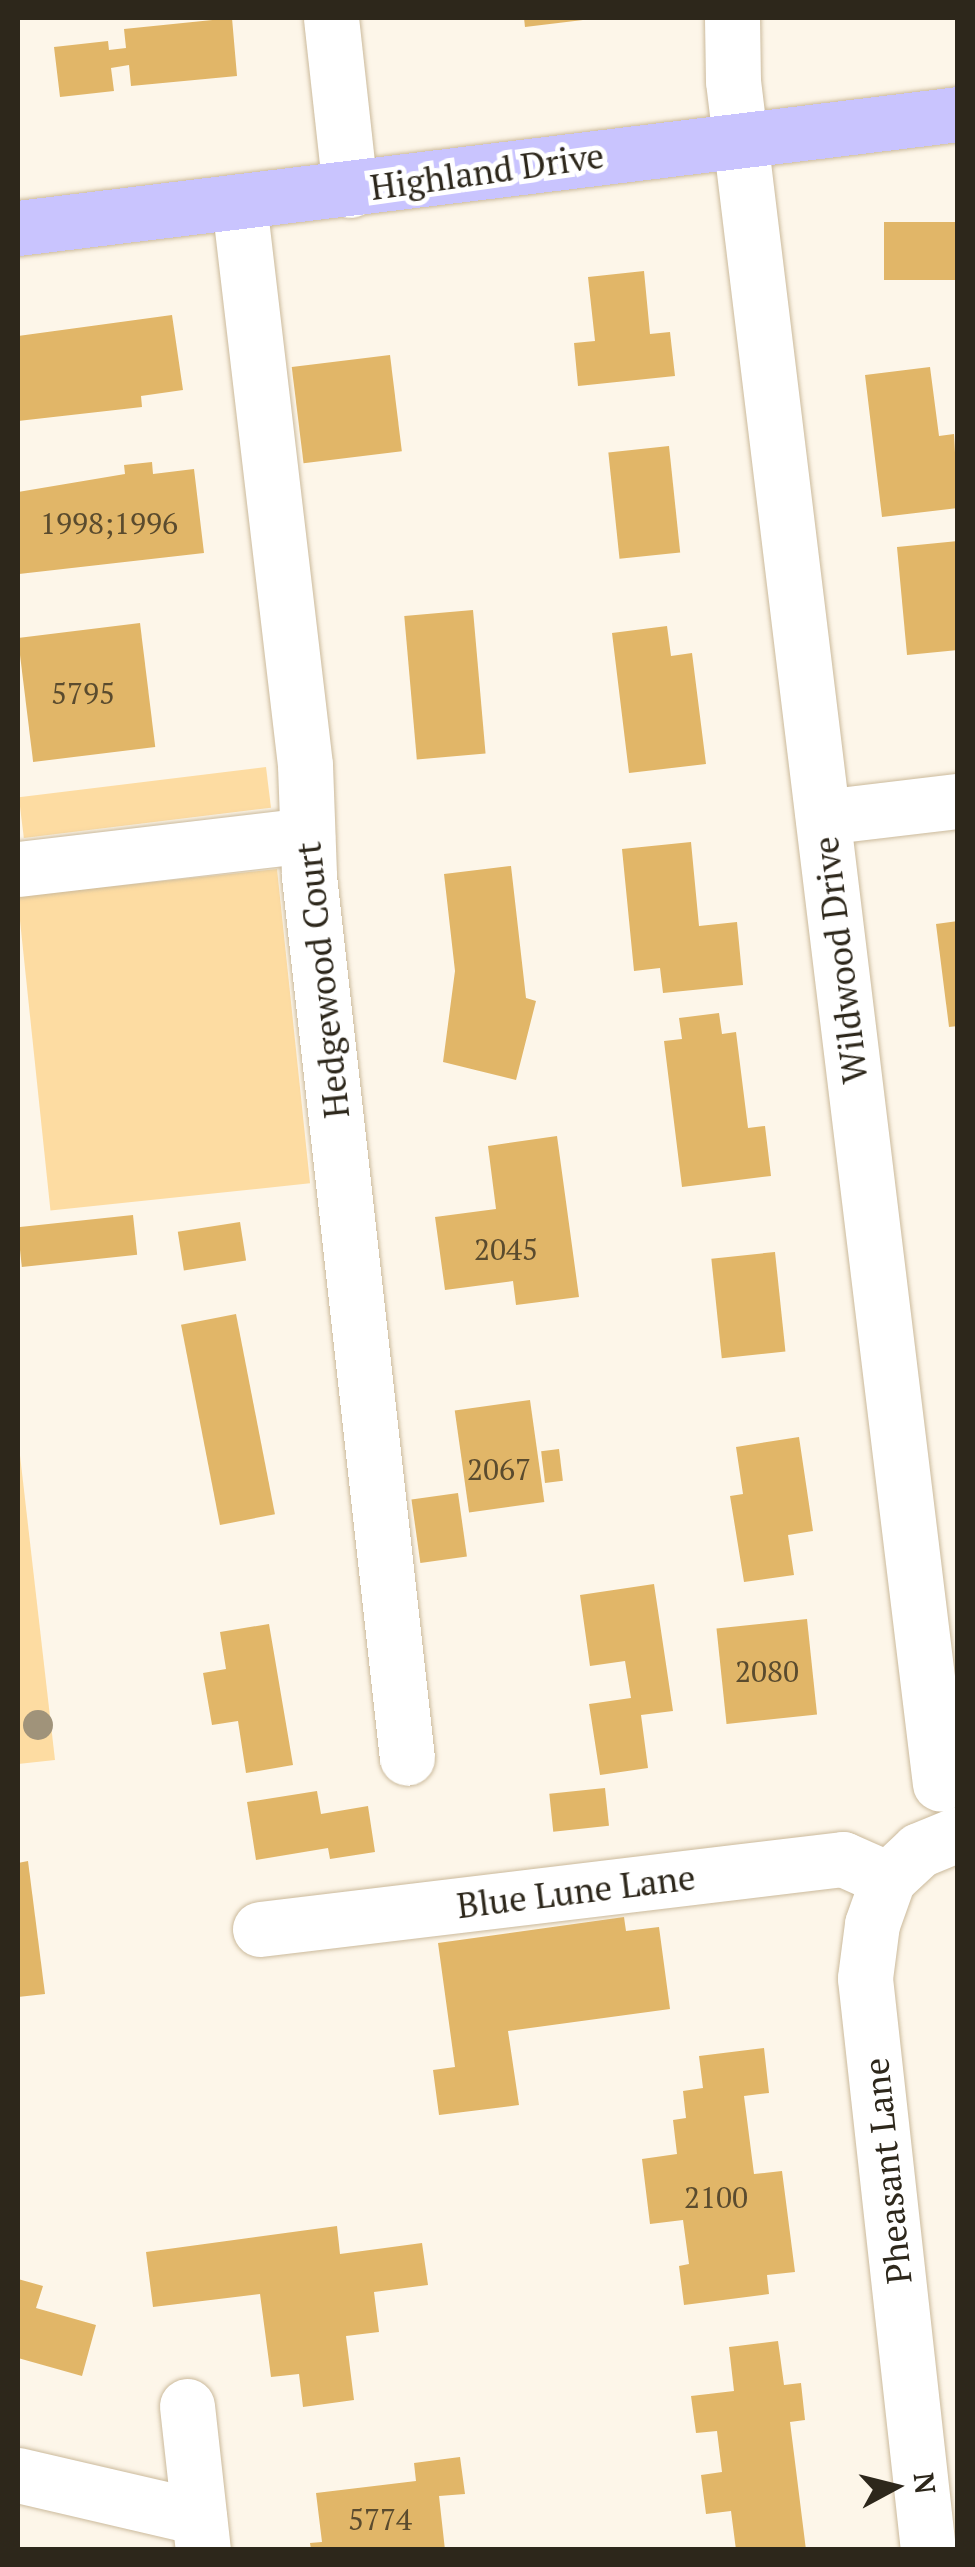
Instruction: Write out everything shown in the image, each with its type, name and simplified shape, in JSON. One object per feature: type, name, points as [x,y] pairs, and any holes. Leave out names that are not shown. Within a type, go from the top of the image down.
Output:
[{"type":"main road","name":"Highland Drive","points":[[18,228],[350,190],[741,136],[958,114]]},
{"type":"street","points":[[331,18],[350,190]]},
{"type":"street","name":"Wildwood Drive","points":[[732,18],[741,136],[940,1783]]},
{"type":"street","name":"Hedgewood Court","points":[[239,203],[305,765],[307,835],[407,1758]]},
{"type":"street","points":[[823,817],[958,801]]},
{"type":"street","points":[[18,868],[307,835]]},
{"type":"street","points":[[888,1879],[918,1850],[958,1834]]},
{"type":"street","name":"Blue Lune Lane","points":[[260,1928],[843,1859],[888,1879]]},
{"type":"street","name":"Pheasant Lane","points":[[888,1879],[872,1924],[865,1978],[928,2550]]},
{"type":"street","points":[[18,2475],[201,2533],[187,2406]]},
{"type":"shaded area","points":[[266,767],[271,808],[24,838],[19,797]]},
{"type":"shaded area","points":[[277,869],[310,1183],[50,1211],[18,896]]},
{"type":"shaded area","points":[[18,1438],[55,1760],[18,1764]]},
{"type":"building","points":[[232,18],[237,76],[131,86],[129,65],[111,68],[114,91],[60,97],[54,47],[108,41],[109,50],[126,48],[124,29]]},
{"type":"building","points":[[524,18],[582,18],[583,20],[525,27]]},
{"type":"building","points":[[884,222],[958,222],[958,280],[884,280]]},
{"type":"building","points":[[644,271],[650,334],[670,332],[675,376],[578,386],[574,343],[595,341],[588,277]]},
{"type":"building","points":[[172,315],[183,390],[141,396],[142,407],[18,421],[18,336]]},
{"type":"building","points":[[390,355],[402,451],[304,463],[292,367]]},
{"type":"building","points":[[930,367],[939,436],[954,434],[958,508],[882,517],[865,375]]},
{"type":"building","points":[[669,446],[680,552],[620,559],[608,452]]},
{"type":"building","points":[[152,462],[153,474],[194,469],[204,553],[19,574],[18,492],[125,474],[124,465]]},
{"type":"building","points":[[958,541],[958,650],[907,655],[897,547]]},
{"type":"building","points":[[473,610],[486,753],[417,759],[404,616]]},
{"type":"building","points":[[140,623],[155,747],[33,762],[18,638]]},
{"type":"building","points":[[667,626],[671,656],[692,653],[706,764],[629,773],[612,633]]},
{"type":"building","points":[[691,842],[699,926],[737,922],[743,985],[663,993],[660,968],[634,971],[622,849]]},
{"type":"building","points":[[511,866],[526,998],[536,1001],[516,1080],[443,1062],[455,971],[444,874]]},
{"type":"building","points":[[958,921],[958,1026],[949,1027],[936,924]]},
{"type":"building","points":[[719,1013],[722,1034],[736,1032],[748,1128],[765,1126],[771,1176],[682,1187],[664,1041],[682,1039],[679,1018]]},
{"type":"building","points":[[557,1136],[579,1297],[516,1305],[513,1281],[445,1290],[435,1217],[496,1209],[488,1146]]},
{"type":"building","points":[[133,1215],[137,1255],[22,1267],[18,1227]]},
{"type":"building","points":[[240,1222],[246,1261],[184,1270],[178,1232]]},
{"type":"building","points":[[775,1252],[785,1351],[722,1358],[711,1259]]},
{"type":"building","points":[[236,1314],[275,1514],[220,1525],[181,1325]]},
{"type":"building","points":[[530,1400],[544,1502],[469,1513],[455,1411]]},
{"type":"building","points":[[799,1437],[813,1531],[788,1535],[794,1575],[744,1582],[730,1496],[743,1494],[736,1447]]},
{"type":"building","points":[[559,1449],[563,1481],[545,1483],[541,1451]]},
{"type":"building","points":[[458,1493],[467,1556],[420,1563],[411,1500]]},
{"type":"building","points":[[654,1584],[673,1711],[641,1715],[648,1768],[600,1775],[589,1704],[631,1698],[625,1661],[590,1666],[580,1595]]},
{"type":"building","points":[[807,1619],[817,1714],[727,1724],[716,1629]]},
{"type":"building","points":[[269,1624],[293,1765],[246,1773],[238,1721],[212,1725],[203,1673],[226,1669],[220,1632]]},
{"type":"building","points":[[605,1788],[609,1826],[553,1832],[549,1794]]},
{"type":"building","points":[[317,1791],[321,1814],[368,1806],[375,1852],[330,1859],[328,1848],[256,1860],[247,1802]]},
{"type":"building","points":[[28,1861],[45,1994],[18,1997],[18,1863]]},
{"type":"building","points":[[624,1917],[626,1931],[659,1927],[670,2009],[508,2031],[519,2105],[439,2115],[433,2070],[455,2067],[438,1943]]},
{"type":"building","points":[[764,2048],[769,2093],[744,2096],[754,2174],[782,2171],[795,2272],[767,2275],[769,2294],[684,2305],[679,2266],[689,2264],[683,2220],[650,2224],[642,2159],[677,2154],[673,2120],[686,2118],[683,2091],[703,2088],[699,2056]]},
{"type":"building","points":[[337,2226],[340,2254],[422,2243],[428,2285],[374,2292],[379,2332],[346,2336],[354,2400],[303,2407],[299,2374],[271,2377],[260,2294],[153,2307],[146,2252]]},
{"type":"building","points":[[18,2279],[43,2286],[36,2308],[96,2325],[82,2376],[18,2358]]},
{"type":"building","points":[[778,2341],[784,2385],[801,2383],[805,2420],[790,2422],[806,2550],[736,2550],[731,2511],[706,2514],[701,2475],[722,2472],[717,2431],[696,2433],[691,2396],[734,2391],[729,2347]]},
{"type":"building","points":[[460,2457],[465,2494],[439,2496],[445,2550],[311,2550],[310,2543],[322,2542],[316,2493],[416,2481],[414,2463]]}]
